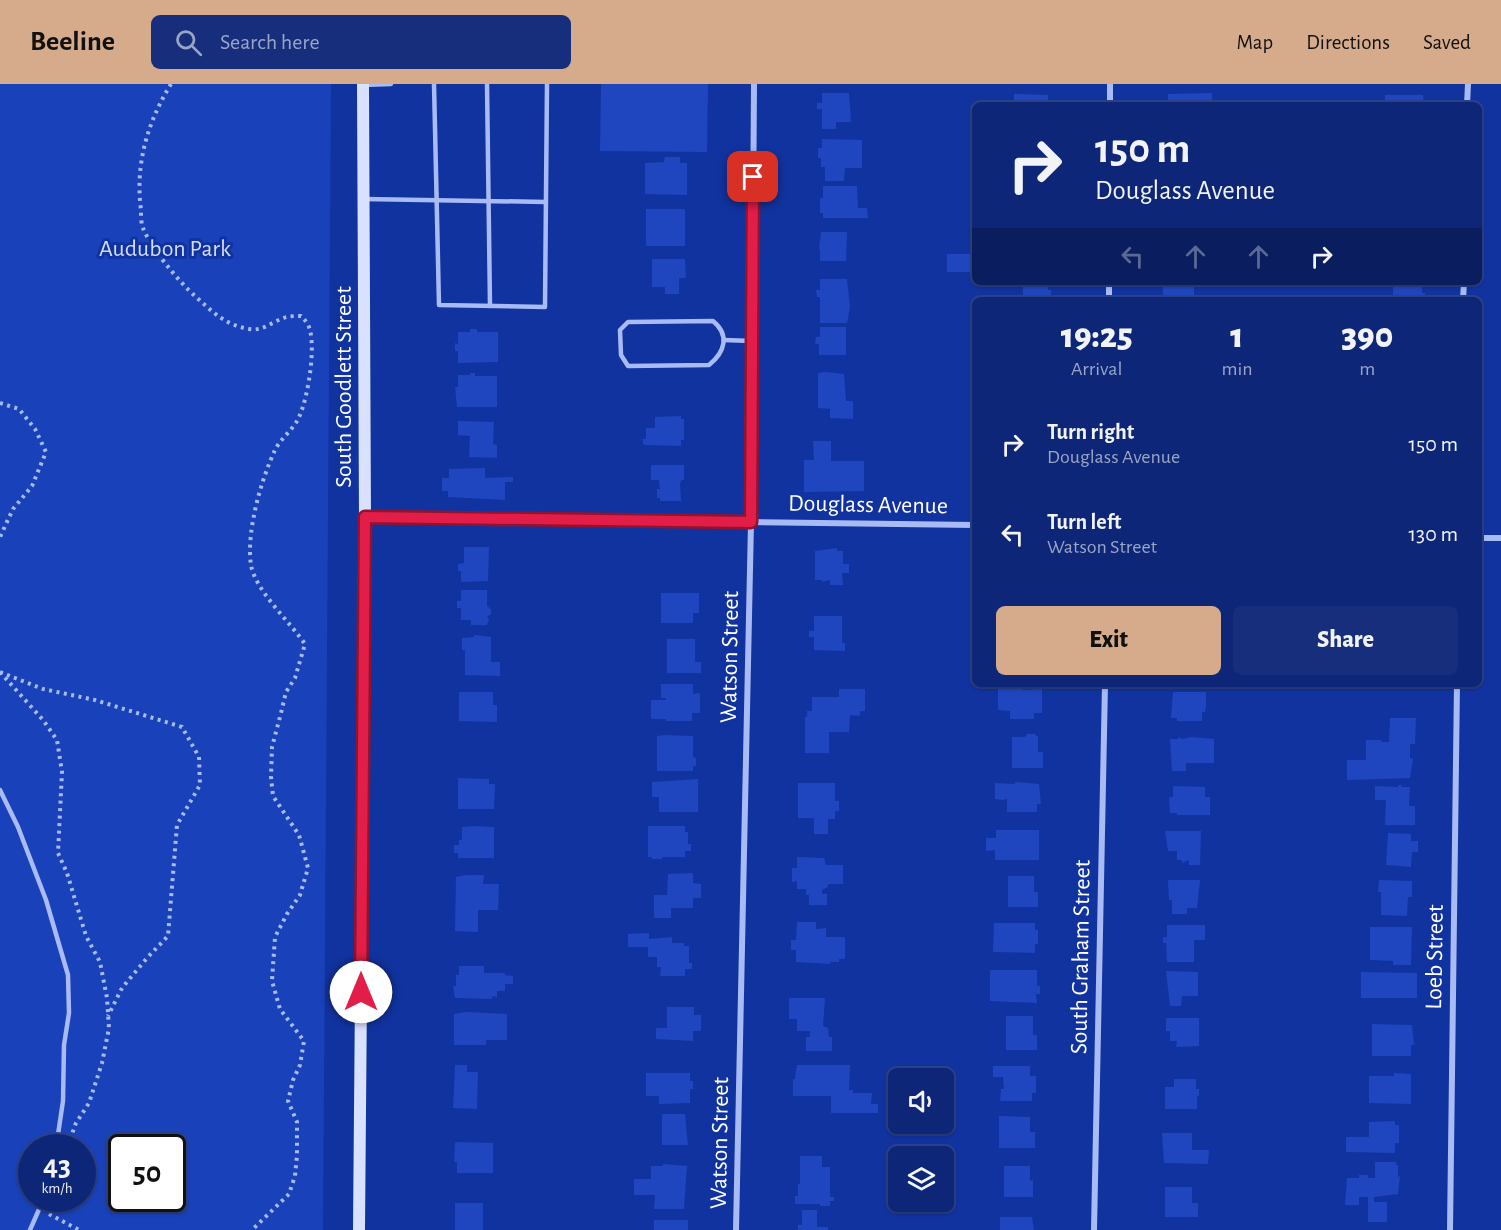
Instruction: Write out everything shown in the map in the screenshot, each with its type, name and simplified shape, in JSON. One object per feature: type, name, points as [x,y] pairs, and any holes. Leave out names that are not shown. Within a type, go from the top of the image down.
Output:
[{"type":"main road","name":"South Goodlett Street","points":[[359,1230],[365,517],[363,84]]},
{"type":"street","name":"Watson Street","points":[[736,1230],[751,522],[754,84]]},
{"type":"street","points":[[1110,84],[1110,102]]},
{"type":"street","points":[[1467,102],[1468,84]]},
{"type":"street","name":"Douglass Avenue","points":[[365,517],[972,525]]},
{"type":"street","points":[[1482,538],[1501,538]]},
{"type":"street","name":"South Graham Street","points":[[1094,1230],[1105,687]]},
{"type":"street","name":"Loeb Street","points":[[1450,1230],[1457,687]]},
{"type":"lane","points":[[363,84],[391,84]]},
{"type":"lane","points":[[434,84],[439,305],[545,307],[547,84]]},
{"type":"lane","points":[[487,84],[490,306]]},
{"type":"lane","points":[[364,199],[546,202]]},
{"type":"lane","points":[[713,321],[721,328],[724,340],[719,357],[709,365],[628,366],[621,355],[620,330],[628,322],[713,321]]},
{"type":"lane","points":[[724,340],[752,341]]},
{"type":"lane","points":[[0,790],[18,827],[46,900],[68,975],[69,1013],[64,1045],[63,1101],[58,1134]]},
{"type":"lane","points":[[30,1230],[38,1212]]},
{"type":"path","points":[[171,84],[154,114],[139,166],[143,228],[186,288],[213,315],[230,325],[256,330],[287,316],[301,316],[308,324],[312,340],[311,367],[300,416],[276,448],[263,482],[250,546],[251,567],[263,592],[294,627],[305,644],[295,678],[286,692],[272,747],[271,777],[273,796],[299,835],[308,868],[300,895],[275,937],[272,981],[280,1009],[304,1041],[300,1065],[293,1080],[288,1101],[297,1122],[295,1176],[289,1194],[252,1230]]},
{"type":"path","points":[[0,403],[19,409],[36,429],[46,452],[32,486],[13,509],[0,537]]},
{"type":"path","points":[[0,672],[43,720],[57,740],[62,772],[58,852],[67,873],[86,936],[100,962],[107,998],[109,1028],[102,1063],[89,1103],[72,1134]]},
{"type":"path","points":[[0,672],[43,689],[95,700],[182,727],[199,757],[200,785],[177,825],[168,936],[122,988],[108,1017]]},
{"type":"path","points":[[49,1212],[49,1214],[79,1230]]},
{"type":"green space","name":"Audubon Park","points":[[0,84],[331,84],[323,1230],[0,1230]]},
{"type":"building","points":[[601,84],[708,84],[707,152],[600,151]]},
{"type":"building","points":[[822,93],[849,93],[851,122],[836,122],[836,129],[822,129],[822,109],[817,109],[817,103],[822,103]]},
{"type":"building","points":[[1212,93],[1212,102],[1168,102],[1168,94]]},
{"type":"building","points":[[1014,94],[1048,95],[1048,101],[1055,101],[1055,102],[1014,102]]},
{"type":"building","points":[[1385,95],[1423,95],[1424,102],[1385,102]]},
{"type":"building","points":[[822,139],[862,140],[862,168],[845,168],[844,181],[825,181],[825,167],[821,167],[821,158],[818,158],[818,148],[822,148]]},
{"type":"building","points":[[665,157],[680,157],[680,163],[687,163],[687,195],[645,194],[645,163],[664,162]]},
{"type":"building","points":[[823,186],[857,186],[858,208],[867,208],[868,218],[823,218],[823,213],[820,213],[820,198],[823,198]]},
{"type":"building","points":[[646,209],[685,209],[685,246],[646,246]]},
{"type":"building","points":[[821,232],[847,232],[846,261],[820,261]]},
{"type":"building","points":[[947,254],[972,254],[972,272],[947,272]]},
{"type":"building","points":[[652,259],[685,259],[686,278],[679,278],[679,294],[665,294],[665,287],[652,287]]},
{"type":"building","points":[[820,279],[847,279],[850,307],[847,323],[820,323],[820,297],[817,297],[816,290],[820,290]]},
{"type":"building","points":[[1023,285],[1048,285],[1048,290],[1051,290],[1049,297],[1023,297]]},
{"type":"building","points":[[1163,285],[1194,285],[1194,297],[1163,297]]},
{"type":"building","points":[[1393,285],[1422,285],[1422,293],[1425,293],[1425,297],[1393,297]]},
{"type":"building","points":[[820,327],[846,327],[846,355],[819,355],[819,344],[815,344],[816,337],[820,337]]},
{"type":"building","points":[[470,329],[477,329],[477,332],[498,332],[498,362],[458,363],[455,343],[458,344],[458,332],[470,332]]},
{"type":"building","points":[[470,373],[475,373],[475,376],[497,376],[497,407],[457,407],[455,387],[458,387],[458,375],[470,375]]},
{"type":"building","points":[[818,373],[844,374],[846,401],[853,401],[853,419],[830,418],[830,409],[818,408]]},
{"type":"building","points":[[681,416],[681,419],[684,419],[684,440],[681,440],[681,446],[643,444],[643,439],[646,439],[646,428],[655,428],[655,417]]},
{"type":"building","points":[[458,421],[494,422],[493,444],[497,445],[497,458],[469,457],[470,436],[458,435]]},
{"type":"building","points":[[813,441],[831,441],[831,461],[864,461],[864,491],[804,492],[804,460],[814,460]]},
{"type":"building","points":[[651,465],[684,465],[684,480],[680,483],[681,501],[660,501],[660,498],[657,498],[657,489],[660,489],[659,480],[651,480]]},
{"type":"building","points":[[485,468],[485,478],[513,477],[513,482],[505,482],[505,500],[448,497],[448,491],[442,491],[442,478],[449,478],[449,469]]},
{"type":"building","points":[[464,547],[489,547],[488,581],[461,582],[461,571],[458,571],[458,564],[464,563]]},
{"type":"building","points":[[837,548],[837,551],[843,551],[843,564],[849,564],[849,573],[842,573],[843,585],[830,585],[830,580],[822,582],[822,580],[815,580],[815,551]]},
{"type":"building","points":[[461,590],[487,590],[487,606],[491,609],[491,614],[487,617],[489,619],[487,625],[471,625],[471,620],[461,620],[461,608],[457,608],[457,601],[461,601]]},
{"type":"building","points":[[661,593],[699,593],[699,613],[693,613],[693,623],[661,623]]},
{"type":"building","points":[[814,616],[842,616],[842,643],[845,643],[845,651],[814,650],[814,637],[809,637],[809,631],[814,631]]},
{"type":"building","points":[[474,635],[491,637],[491,662],[500,662],[500,676],[465,675],[465,650],[462,650],[462,638],[474,637]]},
{"type":"building","points":[[667,639],[695,639],[695,662],[701,662],[701,673],[667,673]]},
{"type":"building","points":[[661,684],[693,684],[693,694],[700,693],[700,713],[692,713],[692,721],[651,719],[651,700],[666,700],[666,698],[661,698]]},
{"type":"building","points":[[1018,687],[1023,687],[1023,690],[1042,689],[1042,713],[1034,713],[1034,719],[1010,719],[1010,711],[998,710],[998,689],[1018,689]]},
{"type":"building","points":[[839,689],[865,689],[865,711],[860,711],[860,716],[850,715],[849,732],[829,732],[829,753],[805,753],[805,717],[807,717],[807,711],[812,711],[812,697],[839,697]]},
{"type":"building","points":[[459,692],[493,692],[493,705],[497,705],[497,722],[459,721]]},
{"type":"building","points":[[1173,692],[1206,692],[1206,707],[1205,712],[1202,712],[1202,721],[1177,721],[1177,718],[1171,718]]},
{"type":"building","points":[[1390,718],[1416,718],[1415,744],[1410,744],[1410,758],[1413,759],[1410,778],[1347,780],[1347,760],[1366,760],[1366,740],[1389,742]]},
{"type":"building","points":[[1027,734],[1038,736],[1038,752],[1043,752],[1043,768],[1012,768],[1012,737],[1025,737]]},
{"type":"building","points":[[657,736],[693,736],[693,757],[696,758],[696,766],[693,766],[693,771],[657,771]]},
{"type":"building","points":[[1178,737],[1214,739],[1214,763],[1186,763],[1186,771],[1172,771],[1170,739],[1178,739]]},
{"type":"building","points":[[458,778],[489,779],[489,784],[495,784],[494,809],[458,809]]},
{"type":"building","points":[[698,779],[698,812],[659,812],[659,797],[652,797],[652,782]]},
{"type":"building","points":[[1015,782],[1039,784],[1041,804],[1037,804],[1037,812],[1007,812],[1007,799],[995,799],[995,783],[1015,784]]},
{"type":"building","points":[[798,783],[835,783],[835,801],[839,801],[839,811],[835,811],[835,819],[828,819],[828,834],[814,834],[814,818],[798,818]]},
{"type":"building","points":[[1398,785],[1410,787],[1409,806],[1415,806],[1415,825],[1385,825],[1386,800],[1375,800],[1375,786],[1398,787]]},
{"type":"building","points":[[1173,786],[1205,787],[1205,797],[1210,797],[1210,815],[1170,813],[1169,797],[1173,797]]},
{"type":"building","points":[[648,826],[685,826],[691,851],[685,851],[685,857],[652,859],[648,857]]},
{"type":"building","points":[[462,827],[494,827],[494,858],[458,858],[458,853],[454,853],[454,845],[459,845],[459,840],[462,840]]},
{"type":"building","points":[[996,830],[1039,830],[1039,860],[995,860],[995,850],[986,851],[986,838],[996,838]]},
{"type":"building","points":[[1165,831],[1201,831],[1200,865],[1189,865],[1189,860],[1182,863],[1182,860],[1177,860],[1177,851],[1168,851]]},
{"type":"building","points":[[1388,833],[1411,834],[1411,841],[1418,841],[1418,852],[1412,852],[1411,867],[1386,865]]},
{"type":"building","points":[[797,857],[824,858],[826,865],[843,865],[843,884],[828,884],[828,887],[822,890],[822,894],[827,894],[827,905],[809,905],[809,895],[806,895],[806,889],[797,889],[797,881],[792,882],[792,868],[797,868]]},
{"type":"building","points":[[693,873],[693,883],[701,884],[701,898],[693,898],[693,908],[671,908],[671,918],[654,918],[654,895],[667,895],[668,874]]},
{"type":"building","points":[[484,875],[483,884],[499,884],[498,910],[478,910],[478,932],[455,931],[456,877]]},
{"type":"building","points":[[1008,876],[1034,876],[1034,892],[1038,892],[1038,907],[1008,907]]},
{"type":"building","points":[[1168,880],[1200,880],[1197,908],[1187,908],[1187,914],[1172,914]]},
{"type":"building","points":[[1379,880],[1412,881],[1412,897],[1408,897],[1407,916],[1381,915]]},
{"type":"building","points":[[797,922],[816,922],[816,929],[826,928],[826,937],[845,937],[845,959],[830,962],[830,964],[796,962],[796,950],[791,950],[791,940],[796,940]]},
{"type":"building","points":[[994,923],[1035,923],[1035,930],[1038,930],[1038,944],[1035,944],[1035,953],[993,952]]},
{"type":"building","points":[[1167,925],[1205,925],[1205,940],[1194,940],[1194,962],[1167,962],[1166,943],[1163,943],[1163,937],[1167,937]]},
{"type":"building","points":[[1370,927],[1412,927],[1411,965],[1393,965],[1393,961],[1370,960]]},
{"type":"building","points":[[649,933],[649,939],[672,937],[672,943],[684,943],[684,946],[689,946],[689,963],[692,963],[692,969],[685,969],[685,976],[660,976],[661,967],[657,967],[657,957],[648,957],[648,947],[628,947],[628,934]]},
{"type":"building","points":[[459,966],[484,966],[484,973],[505,973],[505,975],[513,976],[513,984],[505,984],[505,991],[497,991],[497,997],[492,996],[492,999],[455,998],[453,986],[456,986]]},
{"type":"building","points":[[990,970],[1037,970],[1037,986],[1040,986],[1040,994],[1036,994],[1037,1003],[990,1001]]},
{"type":"building","points":[[1166,971],[1198,972],[1198,996],[1182,996],[1181,1006],[1170,1006]]},
{"type":"building","points":[[1361,972],[1417,973],[1417,998],[1361,998]]},
{"type":"building","points":[[789,998],[825,998],[823,1026],[828,1028],[829,1037],[832,1037],[832,1051],[806,1051],[806,1037],[810,1037],[810,1031],[797,1031],[797,1019],[789,1019]]},
{"type":"building","points":[[667,1007],[694,1007],[694,1015],[701,1015],[701,1031],[693,1031],[693,1041],[656,1039],[656,1028],[667,1028]]},
{"type":"building","points":[[465,1012],[507,1014],[507,1040],[486,1040],[486,1045],[454,1045],[454,1014]]},
{"type":"building","points":[[1006,1016],[1033,1016],[1033,1035],[1037,1035],[1037,1050],[1006,1050]]},
{"type":"building","points":[[1166,1018],[1199,1018],[1199,1046],[1176,1047],[1177,1041],[1170,1041],[1170,1031],[1166,1031]]},
{"type":"building","points":[[1372,1024],[1412,1025],[1414,1045],[1411,1045],[1411,1056],[1372,1056]]},
{"type":"building","points":[[455,1065],[467,1065],[467,1072],[478,1072],[477,1109],[453,1108]]},
{"type":"building","points":[[797,1065],[850,1065],[849,1090],[853,1090],[853,1093],[872,1093],[871,1104],[878,1104],[878,1113],[831,1113],[831,1096],[793,1096],[793,1079],[795,1079]]},
{"type":"building","points":[[993,1066],[1030,1066],[1030,1076],[1036,1076],[1036,1093],[1032,1093],[1032,1101],[1000,1101],[1001,1089],[1004,1089],[1003,1077],[993,1077]]},
{"type":"building","points":[[646,1073],[690,1073],[693,1089],[690,1089],[690,1103],[659,1104],[659,1096],[646,1096]]},
{"type":"building","points":[[1394,1073],[1411,1074],[1411,1104],[1369,1103],[1369,1076],[1394,1076]]},
{"type":"building","points":[[1174,1079],[1196,1079],[1196,1089],[1199,1089],[1197,1109],[1165,1109],[1165,1087],[1174,1087]]},
{"type":"building","points":[[662,1114],[685,1114],[688,1145],[662,1145]]},
{"type":"building","points":[[999,1116],[1030,1117],[1030,1132],[1035,1132],[1035,1148],[999,1148]]},
{"type":"building","points":[[1395,1121],[1395,1125],[1399,1125],[1399,1143],[1395,1143],[1395,1153],[1346,1152],[1346,1137],[1369,1137],[1369,1122]]},
{"type":"building","points":[[1162,1133],[1192,1133],[1192,1150],[1209,1150],[1208,1164],[1164,1163]]},
{"type":"building","points":[[455,1142],[493,1143],[493,1173],[457,1173],[457,1162],[454,1162]]},
{"type":"building","points":[[800,1156],[822,1156],[822,1167],[830,1167],[830,1197],[834,1197],[834,1201],[830,1201],[830,1206],[795,1204],[798,1184],[800,1184]]},
{"type":"building","points":[[1375,1162],[1396,1162],[1398,1165],[1398,1177],[1400,1176],[1398,1194],[1374,1197],[1374,1202],[1387,1202],[1387,1222],[1368,1222],[1368,1197],[1359,1197],[1359,1205],[1345,1205],[1347,1178],[1368,1175],[1368,1178],[1375,1178]]},
{"type":"building","points":[[663,1164],[687,1166],[684,1209],[654,1209],[655,1195],[634,1195],[634,1179],[651,1179],[651,1166],[663,1166]]},
{"type":"building","points":[[1004,1166],[1030,1166],[1033,1197],[1004,1197]]},
{"type":"building","points":[[1165,1187],[1192,1187],[1192,1203],[1198,1203],[1198,1217],[1165,1217]]},
{"type":"building","points":[[455,1203],[483,1203],[483,1230],[455,1230]]},
{"type":"building","points":[[802,1210],[817,1210],[817,1227],[828,1227],[828,1230],[798,1230],[798,1225],[802,1225]]},
{"type":"building","points":[[1000,1217],[1032,1217],[1034,1230],[1000,1230]]},
{"type":"building","points":[[654,1220],[688,1220],[688,1230],[654,1230]]},
{"type":"route","points":[[361,992],[365,517],[751,522],[753,177]]}]
